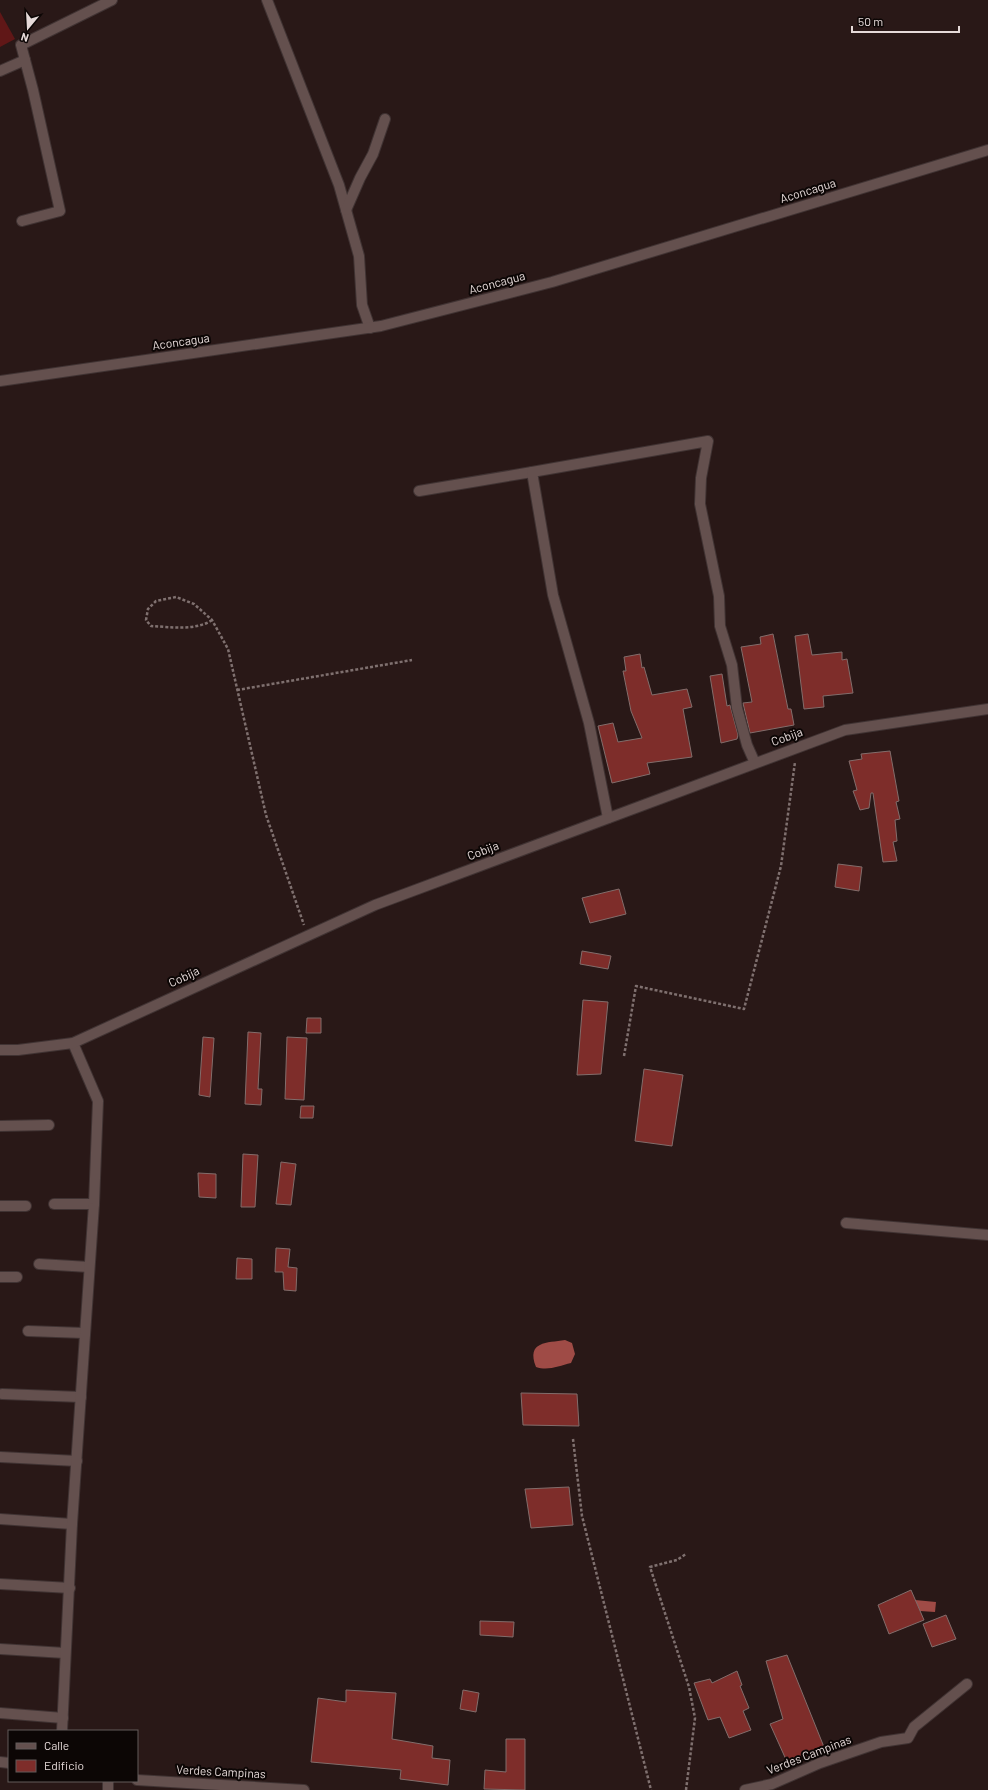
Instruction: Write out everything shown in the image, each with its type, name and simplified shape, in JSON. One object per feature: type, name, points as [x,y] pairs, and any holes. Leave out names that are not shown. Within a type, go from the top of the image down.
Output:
[{"type":"street","points":[[22,221],[60,211],[21,45],[112,0]]},
{"type":"street","points":[[267,0],[339,185],[359,256],[362,304],[370,328]]},
{"type":"street","points":[[0,70],[25,60]]},
{"type":"street","points":[[346,210],[360,178],[373,154],[385,119]]},
{"type":"street","name":"Aconcagua","points":[[0,381],[370,328],[552,282],[988,150]]},
{"type":"street","points":[[419,491],[708,441],[701,478],[700,504],[719,596],[720,626],[732,665],[737,708],[747,746],[755,763]]},
{"type":"street","points":[[532,472],[553,595],[589,723],[608,818]]},
{"type":"street","name":"Cobija","points":[[0,1050],[18,1050],[73,1043],[375,905],[845,730],[988,709]]},
{"type":"street","points":[[62,1730],[72,1524],[94,1204],[98,1100],[73,1043]]},
{"type":"street","points":[[0,1126],[49,1126]]},
{"type":"street","points":[[54,1204],[94,1204]]},
{"type":"street","points":[[0,1206],[26,1206]]},
{"type":"street","points":[[846,1223],[988,1235]]},
{"type":"street","points":[[39,1264],[89,1267]]},
{"type":"street","points":[[0,1277],[17,1277]]},
{"type":"street","points":[[28,1331],[84,1333]]},
{"type":"street","points":[[2,1394],[81,1397]]},
{"type":"street","points":[[0,1457],[77,1461]]},
{"type":"street","points":[[0,1519],[72,1524]]},
{"type":"street","points":[[0,1584],[70,1588]]},
{"type":"street","points":[[0,1649],[65,1653]]},
{"type":"street","name":"Verdes Campinas","points":[[745,1790],[772,1784],[820,1763],[880,1742],[908,1738],[914,1727],[967,1684]]},
{"type":"street","points":[[0,1713],[63,1718]]},
{"type":"street","name":"Verdes Campinas","points":[[138,1780],[304,1790]]},
{"type":"path","points":[[212,620],[203,626],[164,627],[151,626],[146,620],[148,609],[156,601],[176,597],[194,604],[212,620],[228,649],[266,815],[308,935]]},
{"type":"path","points":[[237,690],[412,660]]},
{"type":"path","points":[[624,1056],[636,986],[744,1009],[781,866],[797,747]]},
{"type":"path","points":[[573,1439],[582,1516],[651,1790]]},
{"type":"path","points":[[686,1554],[677,1560],[650,1567],[689,1687],[695,1718],[686,1790]]},
{"type":"shaded area","points":[[0,12],[15,39],[0,47]]},
{"type":"shaded area","points":[[565,1340],[572,1343],[575,1354],[571,1363],[558,1367],[536,1367],[534,1352],[536,1348],[545,1343]]},
{"type":"shaded area","points":[[915,1600],[936,1602],[935,1612],[920,1611]]},
{"type":"building","points":[[773,634],[788,709],[791,709],[794,725],[750,733],[743,703],[752,702],[741,647],[761,644],[760,637]]},
{"type":"building","points":[[808,634],[812,655],[842,652],[842,660],[847,659],[853,693],[823,696],[824,707],[804,709],[795,636]]},
{"type":"building","points":[[640,654],[642,668],[644,667],[652,695],[687,689],[692,707],[683,709],[692,757],[647,763],[650,774],[612,783],[598,726],[613,723],[618,742],[642,738],[631,711],[623,671],[626,671],[624,657]]},
{"type":"building","points":[[722,674],[727,706],[730,705],[738,735],[737,739],[721,743],[710,676]]},
{"type":"building","points":[[890,751],[899,801],[896,802],[900,819],[895,820],[897,841],[893,842],[897,861],[883,862],[873,793],[871,793],[869,808],[860,810],[853,791],[857,790],[849,761],[862,759],[861,754]]},
{"type":"building","points":[[838,864],[862,867],[859,891],[835,887]]},
{"type":"building","points":[[619,889],[626,914],[590,923],[582,898]]},
{"type":"building","points":[[582,951],[611,956],[608,969],[580,964]]},
{"type":"building","points":[[583,1000],[608,1002],[601,1074],[577,1075]]},
{"type":"building","points":[[307,1018],[321,1018],[321,1033],[306,1033]]},
{"type":"building","points":[[248,1032],[261,1033],[258,1089],[262,1089],[261,1105],[245,1104]]},
{"type":"building","points":[[203,1037],[214,1038],[210,1097],[199,1095]]},
{"type":"building","points":[[287,1037],[307,1038],[304,1100],[285,1099]]},
{"type":"building","points":[[644,1069],[683,1075],[672,1146],[635,1141]]},
{"type":"building","points":[[301,1106],[314,1106],[313,1118],[300,1118]]},
{"type":"building","points":[[243,1154],[258,1155],[255,1207],[241,1207]]},
{"type":"building","points":[[281,1162],[296,1164],[291,1205],[276,1204]]},
{"type":"building","points":[[198,1173],[216,1174],[216,1198],[199,1197]]},
{"type":"building","points":[[276,1248],[290,1249],[288,1267],[297,1268],[296,1291],[284,1290],[283,1272],[275,1272]]},
{"type":"building","points":[[237,1258],[252,1259],[252,1279],[236,1279]]},
{"type":"building","points":[[521,1393],[577,1394],[579,1426],[523,1425]]},
{"type":"building","points":[[569,1487],[573,1525],[531,1528],[525,1489]]},
{"type":"building","points":[[911,1590],[924,1620],[889,1634],[878,1605]]},
{"type":"building","points":[[946,1615],[956,1639],[932,1647],[923,1624]]},
{"type":"building","points":[[480,1621],[514,1622],[513,1637],[480,1635]]},
{"type":"building","points":[[787,1655],[826,1752],[788,1764],[770,1724],[783,1719],[766,1661]]},
{"type":"building","points":[[737,1671],[742,1685],[740,1686],[749,1708],[743,1711],[751,1730],[729,1738],[720,1717],[708,1720],[694,1683],[710,1679],[712,1683]]},
{"type":"building","points":[[346,1690],[396,1693],[392,1739],[433,1746],[432,1758],[450,1760],[448,1785],[400,1779],[401,1770],[311,1762],[318,1698],[346,1702]]},
{"type":"building","points":[[463,1690],[479,1693],[476,1712],[460,1709]]},
{"type":"building","points":[[506,1739],[525,1739],[525,1790],[484,1789],[485,1770],[506,1772]]}]
